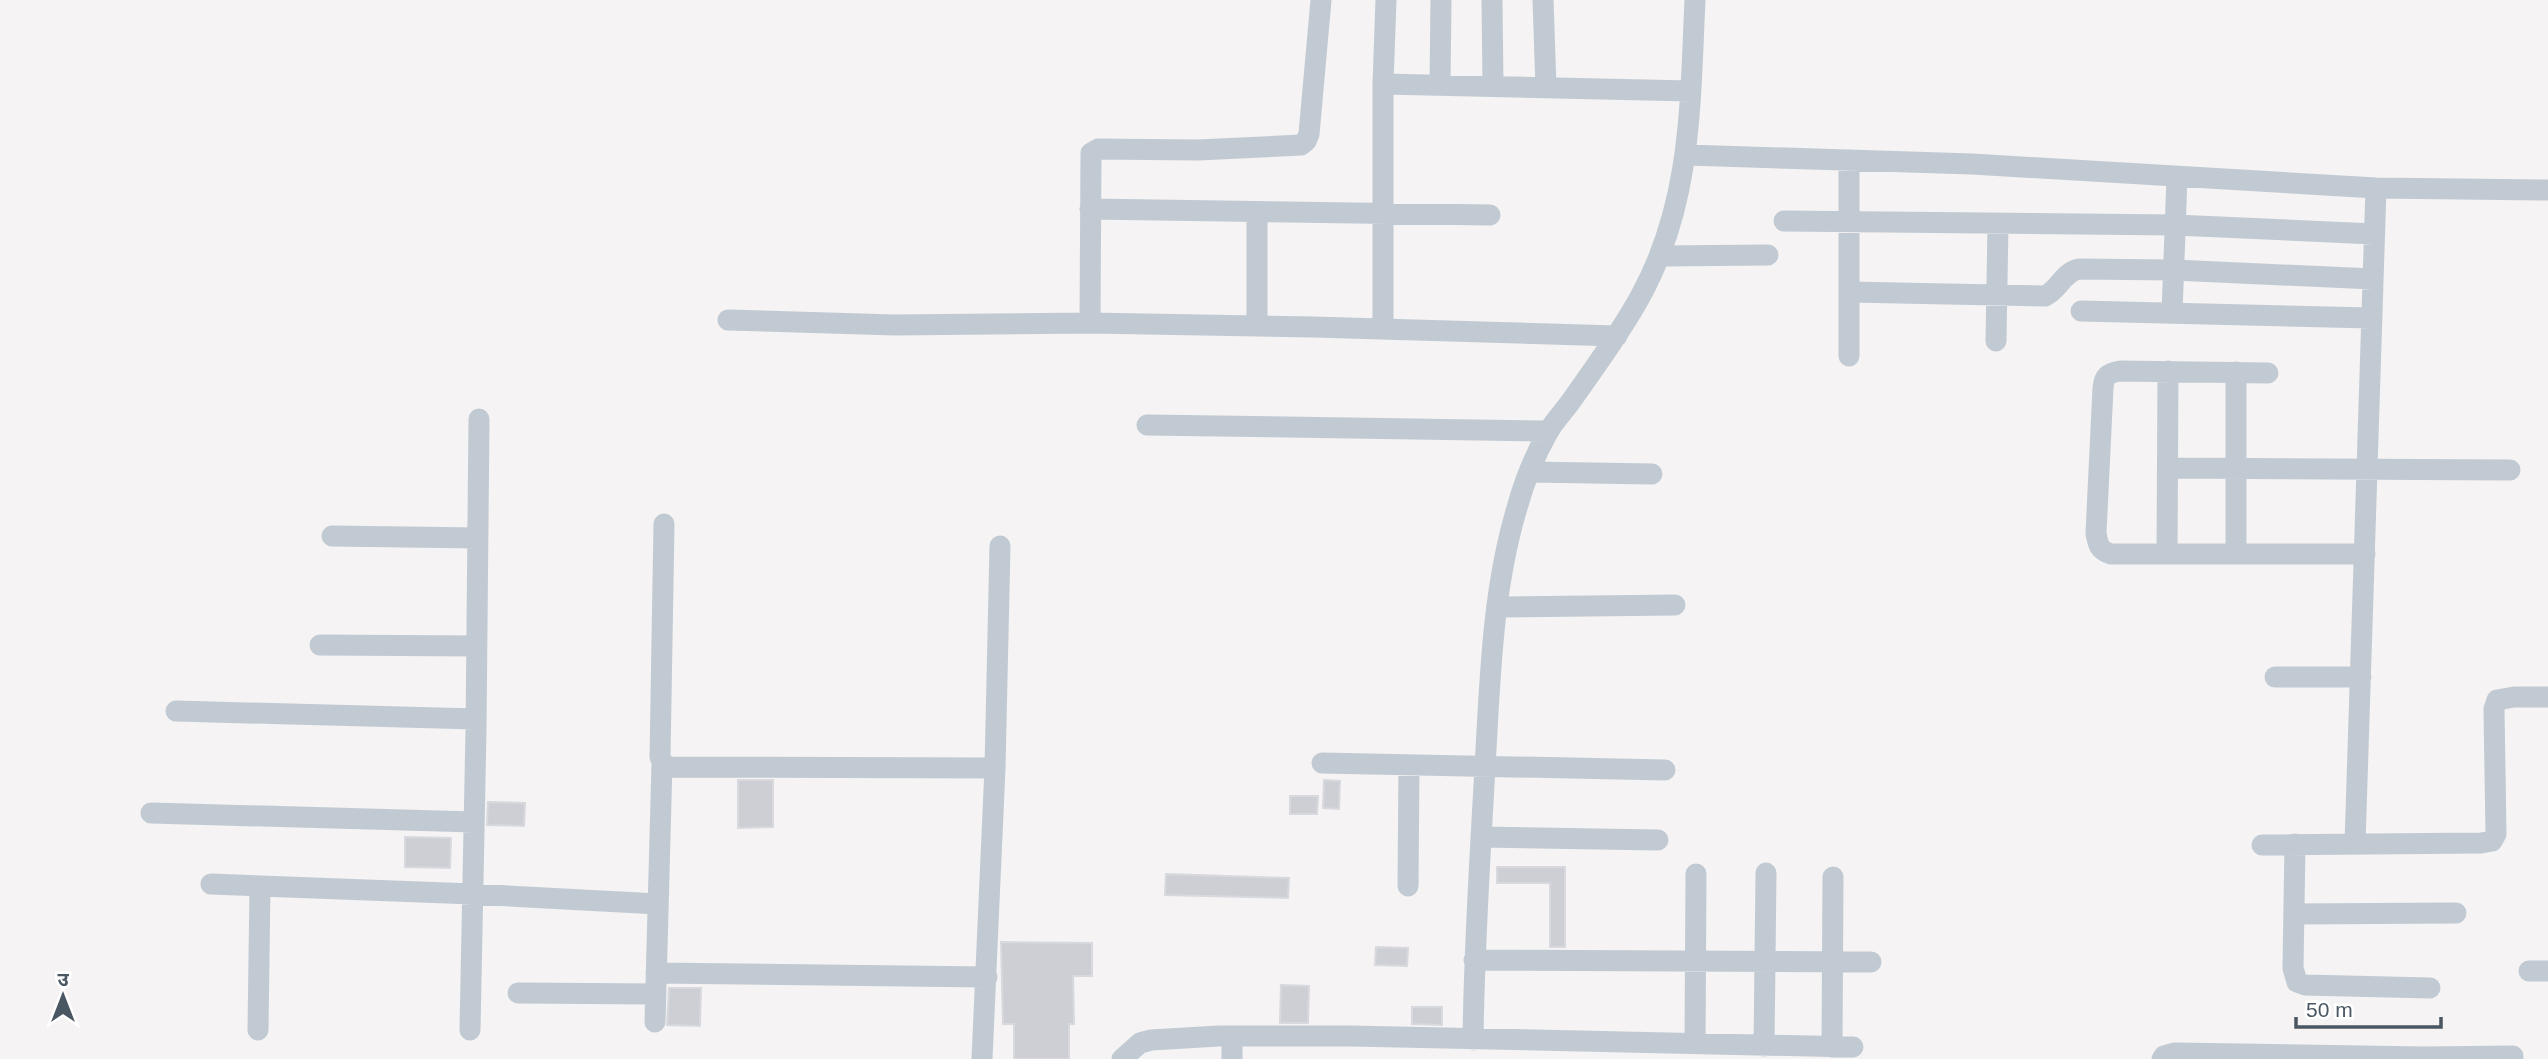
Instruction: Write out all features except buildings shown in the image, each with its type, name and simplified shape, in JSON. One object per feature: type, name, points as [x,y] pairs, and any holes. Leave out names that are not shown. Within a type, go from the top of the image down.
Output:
[{"type":"street","points":[[1090,323],[1090,156],[1094,150],[1294,147],[1306,141],[1309,134],[1321,0]]},
{"type":"street","points":[[1383,329],[1383,84],[1386,0]]},
{"type":"street","points":[[1440,85],[1441,0]]},
{"type":"street","points":[[1492,0],[1493,86]]},
{"type":"street","points":[[1543,0],[1546,88]]},
{"type":"street","points":[[1473,1040],[1474,960],[1489,696],[1497,607],[1506,554],[1517,507],[1549,432],[1617,336],[1661,257],[1687,155],[1695,0]]},
{"type":"street","points":[[1383,84],[1690,91]]},
{"type":"street","points":[[1687,155],[1972,164],[2376,188],[2548,190]]},
{"type":"street","points":[[1849,160],[1849,356]]},
{"type":"street","points":[[2172,313],[2177,177]]},
{"type":"street","points":[[2355,844],[2376,188]]},
{"type":"street","points":[[1090,209],[1490,215]]},
{"type":"street","points":[[1257,212],[1257,326]]},
{"type":"street","points":[[1784,221],[2175,225],[2374,234]]},
{"type":"street","points":[[1996,341],[1997,223]]},
{"type":"street","points":[[1661,257],[1768,255]]},
{"type":"street","points":[[1849,292],[2048,295],[2073,270],[2174,270],[2373,279]]},
{"type":"street","points":[[2081,311],[2372,318]]},
{"type":"street","points":[[728,320],[895,325],[1090,323],[1257,326],[1617,336]]},
{"type":"street","points":[[2268,373],[2120,371],[2110,372],[2106,376],[2103,388],[2096,533],[2098,544],[2103,551],[2111,554],[2365,555]]},
{"type":"street","points":[[2167,555],[2168,371]]},
{"type":"street","points":[[2236,372],[2236,555]]},
{"type":"street","points":[[470,1030],[479,419]]},
{"type":"street","points":[[1147,425],[1549,432]]},
{"type":"street","points":[[2168,468],[2510,470]]},
{"type":"street","points":[[1530,472],[1652,474]]},
{"type":"street","points":[[655,1022],[662,763],[664,524]]},
{"type":"street","points":[[332,536],[478,538]]},
{"type":"street","points":[[982,1059],[995,768],[1000,546]]},
{"type":"street","points":[[1497,607],[1675,604]]},
{"type":"street","points":[[320,645],[477,646]]},
{"type":"street","points":[[2276,677],[2361,677]]},
{"type":"street","points":[[2262,845],[2492,841],[2496,834],[2494,709],[2497,700],[2505,697],[2548,697]]},
{"type":"street","points":[[176,711],[476,719]]},
{"type":"street","points":[[662,763],[669,768],[995,768]]},
{"type":"street","points":[[1322,763],[1665,771]]},
{"type":"street","points":[[1408,886],[1409,765]]},
{"type":"street","points":[[151,813],[474,822]]},
{"type":"street","points":[[1481,837],[1658,840]]},
{"type":"street","points":[[2294,844],[2293,968],[2297,982],[2305,985],[2430,988]]},
{"type":"street","points":[[1764,1046],[1766,873]]},
{"type":"street","points":[[1695,1044],[1696,874]]},
{"type":"street","points":[[1122,1059],[1140,1043],[1152,1040],[1232,1036],[1351,1035],[1842,1047],[1832,962],[1833,877]]},
{"type":"street","points":[[211,884],[658,904]]},
{"type":"street","points":[[258,1030],[260,886]]},
{"type":"street","points":[[2294,914],[2456,913]]},
{"type":"street","points":[[1474,960],[1871,962]]},
{"type":"street","points":[[519,993],[656,984],[987,977]]},
{"type":"street","points":[[1232,1036],[1232,1059]]},
{"type":"street","points":[[1596,1042],[1623,1057]]},
{"type":"street","points":[[2162,1059],[2175,1053],[2424,1058],[2513,1056]]}]
